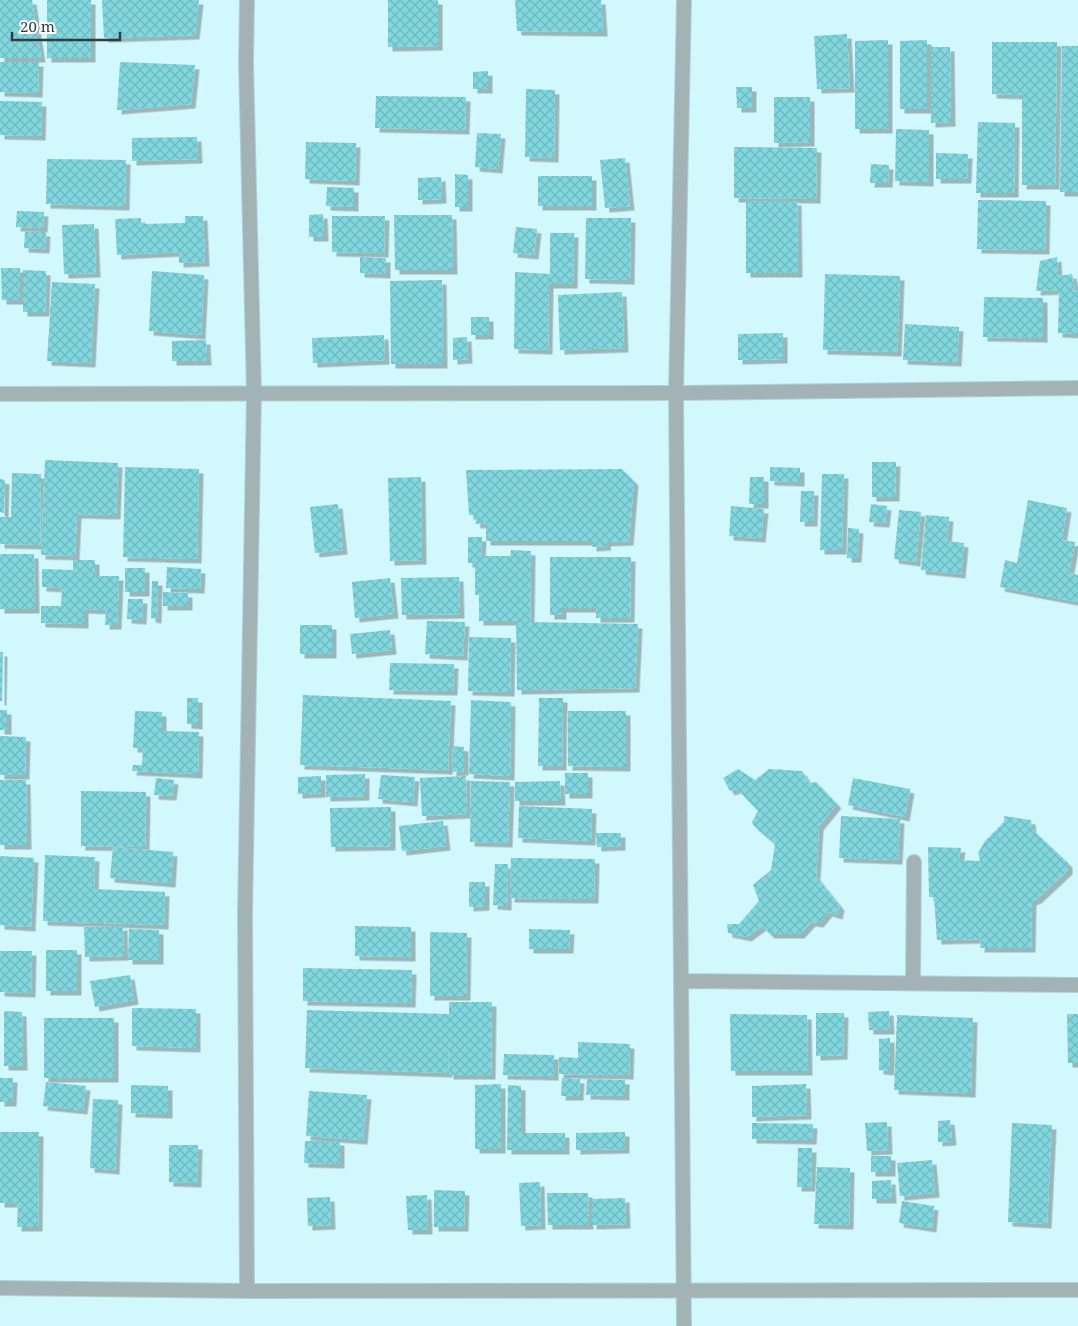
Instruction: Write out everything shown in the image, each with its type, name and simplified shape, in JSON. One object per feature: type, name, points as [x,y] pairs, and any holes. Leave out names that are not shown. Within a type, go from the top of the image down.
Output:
[{"type":"street","points":[[247,0],[246,63],[254,393],[246,914],[247,1291]]},
{"type":"street","points":[[684,0],[676,393],[684,1326]]},
{"type":"street","points":[[0,394],[676,393],[1078,388]]},
{"type":"street","points":[[913,982],[914,862]]},
{"type":"street","points":[[681,982],[913,982],[1078,985]]},
{"type":"street","points":[[0,1288],[247,1291],[1078,1290]]},
{"type":"building","points":[[0,0],[32,0],[41,58],[0,58]]},
{"type":"building","points":[[47,0],[91,0],[91,58],[47,58]]},
{"type":"building","points":[[102,0],[199,0],[195,35],[104,38]]},
{"type":"building","points":[[388,0],[438,0],[438,46],[388,47]]},
{"type":"building","points":[[515,0],[601,0],[603,32],[517,31]]},
{"type":"building","points":[[847,34],[850,88],[817,89],[814,36]]},
{"type":"building","points":[[888,40],[888,129],[855,129],[855,41]]},
{"type":"building","points":[[927,40],[927,109],[900,109],[900,41]]},
{"type":"building","points":[[992,42],[1057,42],[1055,185],[1022,185],[1022,95],[992,94]]},
{"type":"building","points":[[1062,46],[1078,46],[1078,192],[1060,192]]},
{"type":"building","points":[[931,47],[950,47],[951,122],[931,123]]},
{"type":"building","points":[[0,62],[39,62],[38,93],[0,92]]},
{"type":"building","points":[[120,62],[195,65],[191,104],[117,110]]},
{"type":"building","points":[[488,71],[488,89],[473,89],[473,72]]},
{"type":"building","points":[[736,87],[752,87],[752,108],[737,108]]},
{"type":"building","points":[[526,89],[555,90],[554,158],[525,157]]},
{"type":"building","points":[[376,96],[466,97],[465,130],[375,128]]},
{"type":"building","points":[[774,97],[810,97],[810,142],[774,143]]},
{"type":"building","points":[[0,101],[42,102],[41,136],[0,135]]},
{"type":"building","points":[[978,122],[1015,123],[1014,193],[976,193]]},
{"type":"building","points":[[896,129],[929,130],[929,182],[895,181]]},
{"type":"building","points":[[477,133],[501,134],[498,169],[475,167]]},
{"type":"building","points":[[197,137],[198,159],[132,161],[132,138]]},
{"type":"building","points":[[306,142],[356,143],[355,181],[305,179]]},
{"type":"building","points":[[734,147],[817,148],[816,199],[734,198]]},
{"type":"building","points":[[936,153],[968,154],[967,179],[936,179]]},
{"type":"building","points":[[625,158],[630,206],[605,208],[600,160]]},
{"type":"building","points":[[47,159],[126,160],[125,206],[46,204]]},
{"type":"building","points":[[871,164],[889,165],[888,183],[870,183]]},
{"type":"building","points":[[455,174],[468,175],[468,207],[455,207]]},
{"type":"building","points":[[538,176],[592,176],[592,206],[538,206]]},
{"type":"building","points":[[441,177],[442,199],[418,200],[418,178]]},
{"type":"building","points":[[327,187],[354,188],[354,207],[326,206]]},
{"type":"building","points":[[978,200],[1046,201],[1045,250],[977,249]]},
{"type":"building","points":[[746,201],[797,201],[798,273],[746,273]]},
{"type":"building","points":[[17,211],[44,212],[43,228],[16,227]]},
{"type":"building","points":[[323,214],[324,237],[309,237],[309,215]]},
{"type":"building","points":[[394,215],[452,215],[453,270],[395,270]]},
{"type":"building","points":[[185,216],[203,216],[205,262],[179,263],[179,252],[117,255],[115,219],[141,218],[141,224],[185,223]]},
{"type":"building","points":[[332,216],[385,216],[384,253],[332,252]]},
{"type":"building","points":[[586,218],[631,218],[630,280],[585,279]]},
{"type":"building","points":[[94,224],[96,273],[64,274],[62,225]]},
{"type":"building","points":[[516,227],[537,229],[534,255],[513,253]]},
{"type":"building","points":[[25,232],[46,232],[45,249],[24,248]]},
{"type":"building","points":[[550,233],[574,233],[573,284],[549,284],[548,350],[514,349],[515,272],[550,274]]},
{"type":"building","points":[[360,257],[386,258],[386,274],[360,273]]},
{"type":"building","points":[[1057,257],[1058,276],[1072,274],[1075,290],[1078,290],[1078,334],[1058,333],[1059,290],[1036,291],[1040,261]]},
{"type":"building","points":[[1,268],[20,268],[20,300],[2,300]]},
{"type":"building","points":[[23,270],[46,271],[45,312],[23,312]]},
{"type":"building","points":[[152,271],[204,275],[201,335],[149,331]]},
{"type":"building","points":[[825,274],[900,276],[897,352],[823,350]]},
{"type":"building","points":[[442,280],[443,364],[391,364],[390,281]]},
{"type":"building","points":[[52,282],[95,284],[91,363],[47,361]]},
{"type":"building","points":[[622,292],[624,348],[560,350],[558,295]]},
{"type":"building","points":[[984,297],[1043,298],[1043,338],[983,337]]},
{"type":"building","points":[[471,317],[489,317],[489,335],[471,335]]},
{"type":"building","points":[[905,324],[959,327],[957,362],[903,360]]},
{"type":"building","points":[[783,333],[783,359],[738,360],[738,334]]},
{"type":"building","points":[[384,335],[385,360],[313,363],[312,338]]},
{"type":"building","points":[[467,337],[468,359],[453,360],[453,338]]},
{"type":"building","points":[[206,340],[207,361],[172,361],[172,341]]},
{"type":"building","points":[[45,460],[118,463],[116,515],[77,514],[75,556],[41,555]]},
{"type":"building","points":[[872,462],[896,462],[895,497],[872,497]]},
{"type":"building","points":[[125,467],[199,469],[197,559],[123,557]]},
{"type":"building","points":[[770,467],[800,468],[800,482],[770,481]]},
{"type":"building","points":[[622,469],[634,481],[629,541],[606,542],[607,546],[592,547],[592,541],[486,541],[486,523],[476,524],[475,515],[469,515],[466,470]]},
{"type":"building","points":[[12,473],[41,474],[40,545],[0,544],[0,517],[11,517]]},
{"type":"building","points":[[822,474],[844,474],[842,550],[820,550]]},
{"type":"building","points":[[421,477],[422,560],[390,561],[388,478]]},
{"type":"building","points":[[750,477],[764,477],[764,504],[749,504]]},
{"type":"building","points":[[0,479],[5,480],[4,513],[0,512]]},
{"type":"building","points":[[801,491],[814,491],[813,522],[800,522]]},
{"type":"building","points":[[1028,500],[1067,508],[1062,540],[1075,542],[1069,573],[1078,575],[1078,602],[1000,587],[1005,560],[1017,563]]},
{"type":"building","points":[[338,504],[343,550],[315,553],[310,507]]},
{"type":"building","points":[[871,504],[887,506],[885,523],[869,522]]},
{"type":"building","points":[[731,506],[764,509],[761,538],[729,536]]},
{"type":"building","points":[[899,510],[921,512],[916,562],[894,559]]},
{"type":"building","points":[[926,515],[949,517],[947,541],[964,543],[961,574],[921,570]]},
{"type":"building","points":[[848,528],[859,529],[857,558],[847,558]]},
{"type":"building","points":[[468,537],[482,537],[481,556],[510,556],[511,550],[531,551],[530,622],[638,624],[635,688],[517,690],[516,621],[479,621],[479,595],[475,595],[475,563],[468,563]]},
{"type":"building","points":[[0,554],[34,554],[35,609],[0,609]]},
{"type":"building","points":[[550,557],[631,557],[630,618],[596,618],[596,608],[562,608],[562,615],[550,615]]},
{"type":"building","points":[[73,560],[95,560],[95,576],[119,576],[117,625],[105,625],[106,610],[84,609],[84,624],[41,623],[41,606],[61,606],[62,588],[42,587],[42,569],[73,570]]},
{"type":"building","points":[[167,567],[201,569],[200,589],[166,588]]},
{"type":"building","points":[[125,568],[145,568],[145,592],[125,592]]},
{"type":"building","points":[[459,577],[460,614],[402,615],[401,578]]},
{"type":"building","points":[[390,578],[394,614],[355,618],[352,582]]},
{"type":"building","points":[[152,581],[158,581],[157,619],[151,618]]},
{"type":"building","points":[[163,592],[188,593],[188,606],[163,606]]},
{"type":"building","points":[[128,599],[143,599],[142,620],[127,619]]},
{"type":"building","points":[[427,621],[465,622],[463,656],[425,654]]},
{"type":"building","points":[[300,625],[332,625],[332,654],[300,654]]},
{"type":"building","points":[[390,630],[392,650],[352,654],[350,634]]},
{"type":"building","points":[[469,637],[511,638],[510,692],[468,691]]},
{"type":"building","points":[[0,652],[3,652],[2,701],[0,701]]},
{"type":"building","points":[[390,663],[454,664],[453,691],[389,690]]},
{"type":"building","points":[[303,695],[451,701],[448,770],[300,765]]},
{"type":"building","points":[[187,698],[198,698],[198,725],[187,724]]},
{"type":"building","points":[[539,698],[563,698],[562,766],[538,766]]},
{"type":"building","points":[[471,700],[511,702],[510,776],[469,774]]},
{"type":"building","points":[[0,710],[7,710],[7,730],[0,730]]},
{"type":"building","points":[[135,711],[162,712],[162,731],[199,732],[198,774],[132,771],[133,765],[142,765],[143,748],[133,748]]},
{"type":"building","points":[[568,711],[626,711],[626,767],[568,766]]},
{"type":"building","points":[[0,736],[26,737],[25,775],[0,775]]},
{"type":"building","points":[[453,746],[464,747],[464,771],[452,772]]},
{"type":"building","points":[[738,769],[755,780],[769,769],[802,771],[809,783],[816,782],[837,804],[819,826],[816,876],[840,906],[838,915],[828,912],[819,923],[811,922],[800,934],[770,934],[762,926],[747,937],[728,933],[727,924],[739,924],[759,901],[753,885],[771,870],[775,844],[754,826],[752,822],[758,811],[737,789],[730,791],[723,778]]},
{"type":"building","points":[[565,773],[588,773],[588,794],[565,794]]},
{"type":"building","points":[[365,774],[365,796],[326,797],[326,775]]},
{"type":"building","points":[[381,775],[415,777],[413,802],[378,799]]},
{"type":"building","points":[[321,776],[321,793],[298,794],[298,777]]},
{"type":"building","points":[[466,776],[467,814],[422,816],[420,778]]},
{"type":"building","points":[[156,778],[174,780],[172,796],[154,795]]},
{"type":"building","points":[[853,778],[910,789],[905,817],[848,805]]},
{"type":"building","points":[[0,780],[26,780],[27,845],[0,845]]},
{"type":"building","points":[[471,781],[510,782],[508,843],[470,842]]},
{"type":"building","points":[[560,781],[561,801],[515,801],[515,782]]},
{"type":"building","points":[[81,791],[146,792],[145,847],[81,846]]},
{"type":"building","points":[[519,806],[592,809],[591,841],[518,838]]},
{"type":"building","points":[[391,807],[391,846],[331,847],[330,808]]},
{"type":"building","points":[[841,816],[900,819],[898,860],[839,858]]},
{"type":"building","points":[[1004,816],[1031,820],[1032,829],[1068,863],[1068,870],[1037,899],[1032,901],[1031,948],[980,948],[981,939],[937,940],[934,897],[929,897],[928,847],[961,848],[959,860],[980,861],[978,853],[985,841],[1004,822]]},
{"type":"building","points":[[443,821],[446,846],[402,851],[399,826]]},
{"type":"building","points":[[596,833],[621,833],[621,846],[597,847]]},
{"type":"building","points":[[113,847],[173,852],[171,883],[110,878]]},
{"type":"building","points":[[45,855],[95,857],[94,889],[165,892],[164,925],[43,921]]},
{"type":"building","points":[[0,856],[34,858],[31,927],[0,925]]},
{"type":"building","points":[[511,858],[595,859],[594,899],[510,898]]},
{"type":"building","points":[[495,864],[508,864],[507,906],[493,905]]},
{"type":"building","points":[[469,882],[485,882],[485,906],[469,907]]},
{"type":"building","points":[[123,926],[124,956],[85,957],[84,927]]},
{"type":"building","points":[[355,926],[411,927],[411,957],[355,956]]},
{"type":"building","points":[[129,929],[159,930],[159,960],[128,960]]},
{"type":"building","points":[[529,929],[570,930],[569,949],[529,949]]},
{"type":"building","points":[[430,932],[467,933],[466,996],[430,996]]},
{"type":"building","points":[[46,950],[77,950],[77,991],[46,991]]},
{"type":"building","points":[[0,951],[32,951],[31,993],[0,992]]},
{"type":"building","points":[[303,968],[412,970],[411,1003],[303,1001]]},
{"type":"building","points":[[130,975],[134,1000],[95,1007],[90,981]]},
{"type":"building","points":[[449,1002],[492,1002],[491,1075],[449,1075],[449,1044],[448,1073],[305,1068],[307,1010],[449,1014]]},
{"type":"building","points":[[132,1008],[196,1009],[196,1048],[132,1046]]},
{"type":"building","points":[[4,1011],[22,1012],[23,1066],[4,1066]]},
{"type":"building","points":[[889,1011],[890,1030],[869,1030],[868,1012]]},
{"type":"building","points":[[816,1013],[844,1013],[843,1055],[816,1056]]},
{"type":"building","points":[[730,1014],[807,1015],[808,1071],[731,1071]]},
{"type":"building","points":[[1067,1014],[1078,1014],[1078,1063],[1068,1063]]},
{"type":"building","points":[[897,1015],[973,1018],[971,1093],[894,1090]]},
{"type":"building","points":[[44,1018],[114,1018],[114,1078],[44,1078]]},
{"type":"building","points":[[890,1038],[890,1071],[879,1070],[879,1039]]},
{"type":"building","points":[[578,1042],[630,1044],[629,1075],[559,1074],[559,1057],[578,1058]]},
{"type":"building","points":[[504,1054],[554,1055],[554,1076],[503,1075]]},
{"type":"building","points":[[0,1078],[13,1078],[12,1102],[0,1102]]},
{"type":"building","points":[[562,1078],[580,1079],[579,1096],[561,1096]]},
{"type":"building","points":[[587,1079],[625,1080],[625,1096],[586,1095]]},
{"type":"building","points":[[46,1082],[86,1086],[83,1110],[43,1106]]},
{"type":"building","points":[[501,1084],[501,1149],[475,1149],[475,1085]]},
{"type":"building","points":[[806,1084],[807,1115],[752,1117],[752,1086]]},
{"type":"building","points":[[131,1085],[168,1086],[168,1114],[131,1113]]},
{"type":"building","points":[[508,1085],[521,1086],[521,1133],[565,1133],[565,1150],[507,1150]]},
{"type":"building","points":[[309,1091],[367,1095],[363,1140],[306,1136]]},
{"type":"building","points":[[93,1099],[118,1100],[115,1170],[90,1168]]},
{"type":"building","points":[[950,1120],[952,1141],[938,1142],[938,1121]]},
{"type":"building","points":[[887,1122],[888,1150],[867,1151],[865,1123]]},
{"type":"building","points":[[752,1123],[813,1124],[812,1140],[752,1139]]},
{"type":"building","points":[[1012,1123],[1052,1125],[1047,1224],[1008,1222]]},
{"type":"building","points":[[0,1132],[39,1132],[38,1227],[17,1227],[18,1203],[0,1203]]},
{"type":"building","points":[[625,1132],[625,1149],[576,1150],[576,1133]]},
{"type":"building","points":[[305,1141],[340,1141],[340,1164],[304,1163]]},
{"type":"building","points":[[169,1145],[198,1145],[197,1183],[169,1182]]},
{"type":"building","points":[[798,1148],[812,1148],[811,1187],[797,1187]]},
{"type":"building","points":[[871,1156],[891,1156],[891,1172],[871,1172]]},
{"type":"building","points":[[932,1160],[935,1193],[900,1196],[897,1163]]},
{"type":"building","points":[[817,1167],[850,1168],[849,1225],[814,1224]]},
{"type":"building","points":[[891,1180],[892,1199],[872,1199],[872,1181]]},
{"type":"building","points":[[540,1182],[541,1225],[521,1226],[519,1183]]},
{"type":"building","points":[[434,1190],[465,1191],[464,1227],[434,1227]]},
{"type":"building","points":[[547,1193],[588,1193],[589,1225],[548,1225]]},
{"type":"building","points":[[427,1195],[428,1230],[408,1230],[406,1196]]},
{"type":"building","points":[[330,1197],[331,1225],[308,1226],[307,1198]]},
{"type":"building","points":[[625,1198],[626,1224],[592,1225],[592,1199]]},
{"type":"building","points":[[902,1201],[934,1206],[932,1228],[899,1223]]}]
